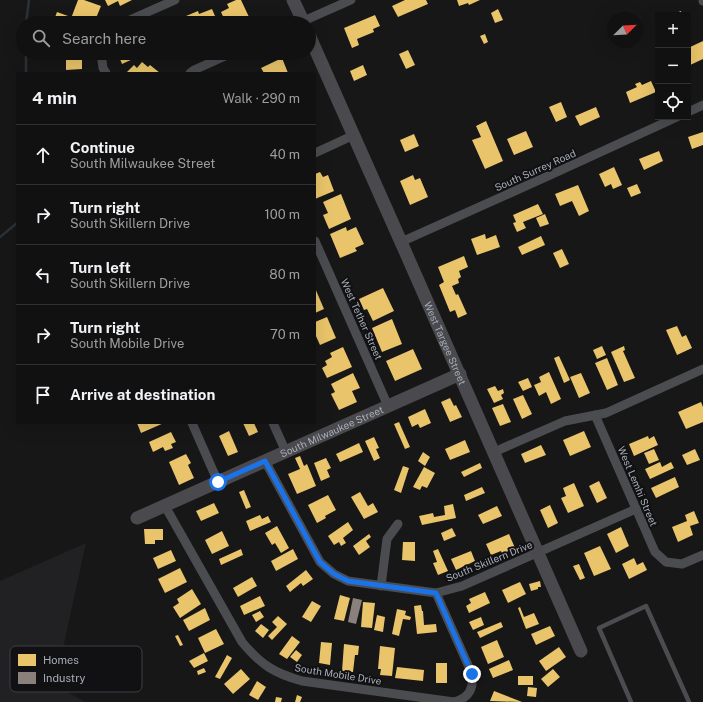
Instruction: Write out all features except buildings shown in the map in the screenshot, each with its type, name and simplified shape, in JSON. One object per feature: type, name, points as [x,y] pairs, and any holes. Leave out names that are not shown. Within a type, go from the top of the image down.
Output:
[{"type":"street","points":[[139,16],[175,0]]},
{"type":"street","points":[[293,0],[300,16]]},
{"type":"street","points":[[315,16],[351,0]]},
{"type":"street","name":"West Targee Street","points":[[316,51],[581,651]]},
{"type":"street","points":[[102,60],[106,72]]},
{"type":"street","points":[[191,72],[216,60]]},
{"type":"street","points":[[691,111],[703,105]]},
{"type":"street","name":"South Surrey Road","points":[[401,242],[671,120]]},
{"type":"street","points":[[316,153],[354,135]]},
{"type":"street","name":"West Tether Street","points":[[316,243],[388,406]]},
{"type":"street","points":[[494,452],[565,421],[606,413],[703,370]]},
{"type":"street","name":"South Milwaukee Street","points":[[137,518],[460,374]]},
{"type":"street","name":"West Lemhi Street","points":[[595,415],[655,552],[666,562],[682,564],[703,555]]},
{"type":"street","points":[[192,424],[218,482]]},
{"type":"street","points":[[272,424],[286,452]]},
{"type":"street","name":"South Skillern Drive","points":[[265,461],[320,562],[334,574],[348,581],[381,586],[436,593],[462,586],[636,509]]},
{"type":"street","name":"South Mobile Drive","points":[[166,506],[242,642],[254,656],[269,668],[286,676],[302,680],[454,702],[461,700],[467,696],[472,689],[472,674],[436,593]]},
{"type":"street","points":[[381,586],[387,539],[398,524]]},
{"type":"lane","points":[[631,702],[599,628],[646,606],[689,702]]},
{"type":"shaded area","points":[[86,543],[64,646],[10,646],[10,692],[67,692],[85,702],[0,702],[0,581]]},
{"type":"waterway","points":[[27,16],[29,0]]},
{"type":"waterway","points":[[26,60],[26,72]]},
{"type":"waterway","points":[[0,237],[16,224]]},
{"type":"route","points":[[218,482],[265,461],[320,562],[334,574],[348,581],[436,593],[472,674]]}]
